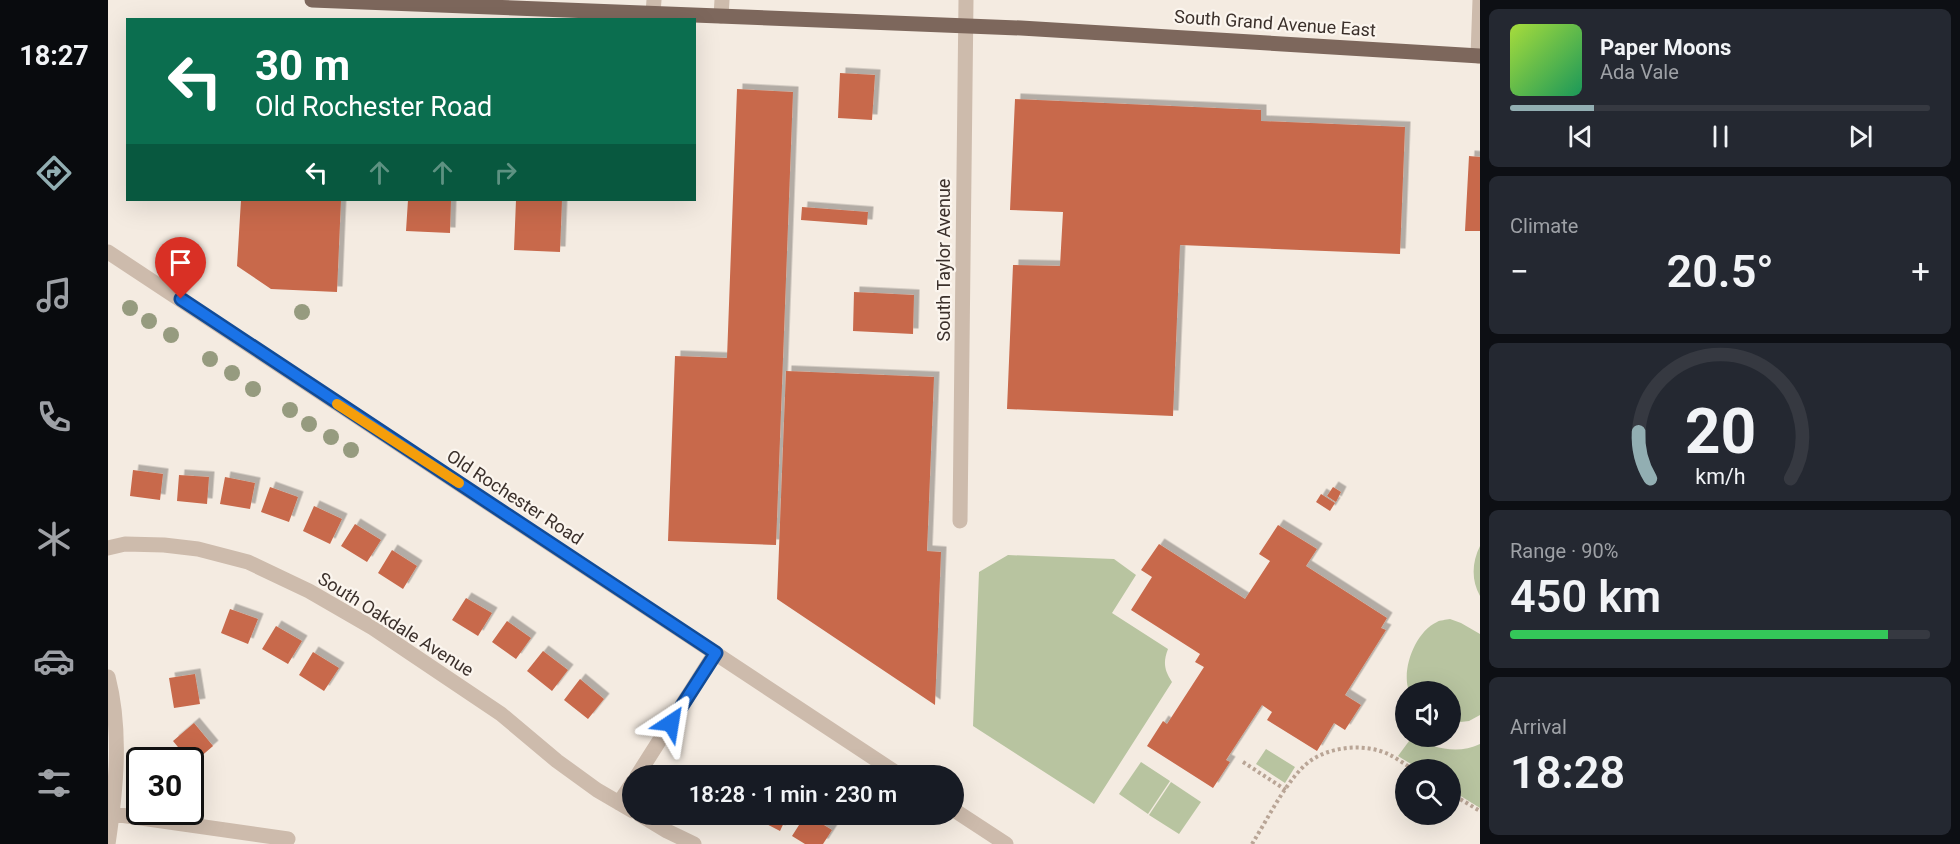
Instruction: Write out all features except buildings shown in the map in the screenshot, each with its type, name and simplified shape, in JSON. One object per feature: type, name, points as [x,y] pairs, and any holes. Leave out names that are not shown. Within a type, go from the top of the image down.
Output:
[{"type":"main road","name":"South Grand Avenue East","points":[[312,0],[722,8],[1479,56]]},
{"type":"street","name":"South Taylor Avenue","points":[[960,521],[966,0]]},
{"type":"street","points":[[1479,56],[1480,0]]},
{"type":"street","name":"Old Rochester Road","points":[[108,252],[884,765]]},
{"type":"street","name":"South Oakdale Avenue","points":[[108,548],[125,544],[198,549],[248,562],[309,591],[373,628],[501,714],[597,790],[622,805]]},
{"type":"street","points":[[644,765],[716,653]]},
{"type":"street","points":[[108,677],[117,729],[113,814],[108,844]]},
{"type":"street","points":[[619,803],[622,798]]},
{"type":"street","points":[[113,814],[288,839]]},
{"type":"street","points":[[964,817],[1006,844]]},
{"type":"street","points":[[657,825],[694,844]]},
{"type":"path","points":[[1251,844],[1303,766],[1335,750],[1352,747],[1371,748],[1397,759]]},
{"type":"path","points":[[1243,762],[1286,790]]},
{"type":"path","points":[[1461,800],[1480,811]]},
{"type":"green space","points":[[1480,546],[1480,596],[1475,584],[1474,571],[1475,558]]},
{"type":"green space","points":[[1008,555],[1114,559],[1136,575],[1112,613],[1168,649],[1165,666],[1172,682],[1094,804],[973,726],[979,572]]},
{"type":"green space","points":[[1450,619],[1480,634],[1480,715],[1469,721],[1461,722],[1461,681],[1407,681],[1409,663],[1416,643],[1429,627],[1441,620]]},
{"type":"green space","points":[[1480,744],[1480,808],[1461,796],[1461,759],[1403,759],[1398,756],[1405,747],[1438,747],[1454,750]]},
{"type":"green space","points":[[1266,749],[1295,767],[1285,783],[1256,764]]},
{"type":"green space","points":[[1141,762],[1170,781],[1148,814],[1119,794]]},
{"type":"green space","points":[[1171,782],[1201,802],[1179,834],[1149,815]]},
{"type":"slow traffic","points":[[337,404],[459,483]]},
{"type":"route","points":[[181,299],[716,653],[671,723]]}]
